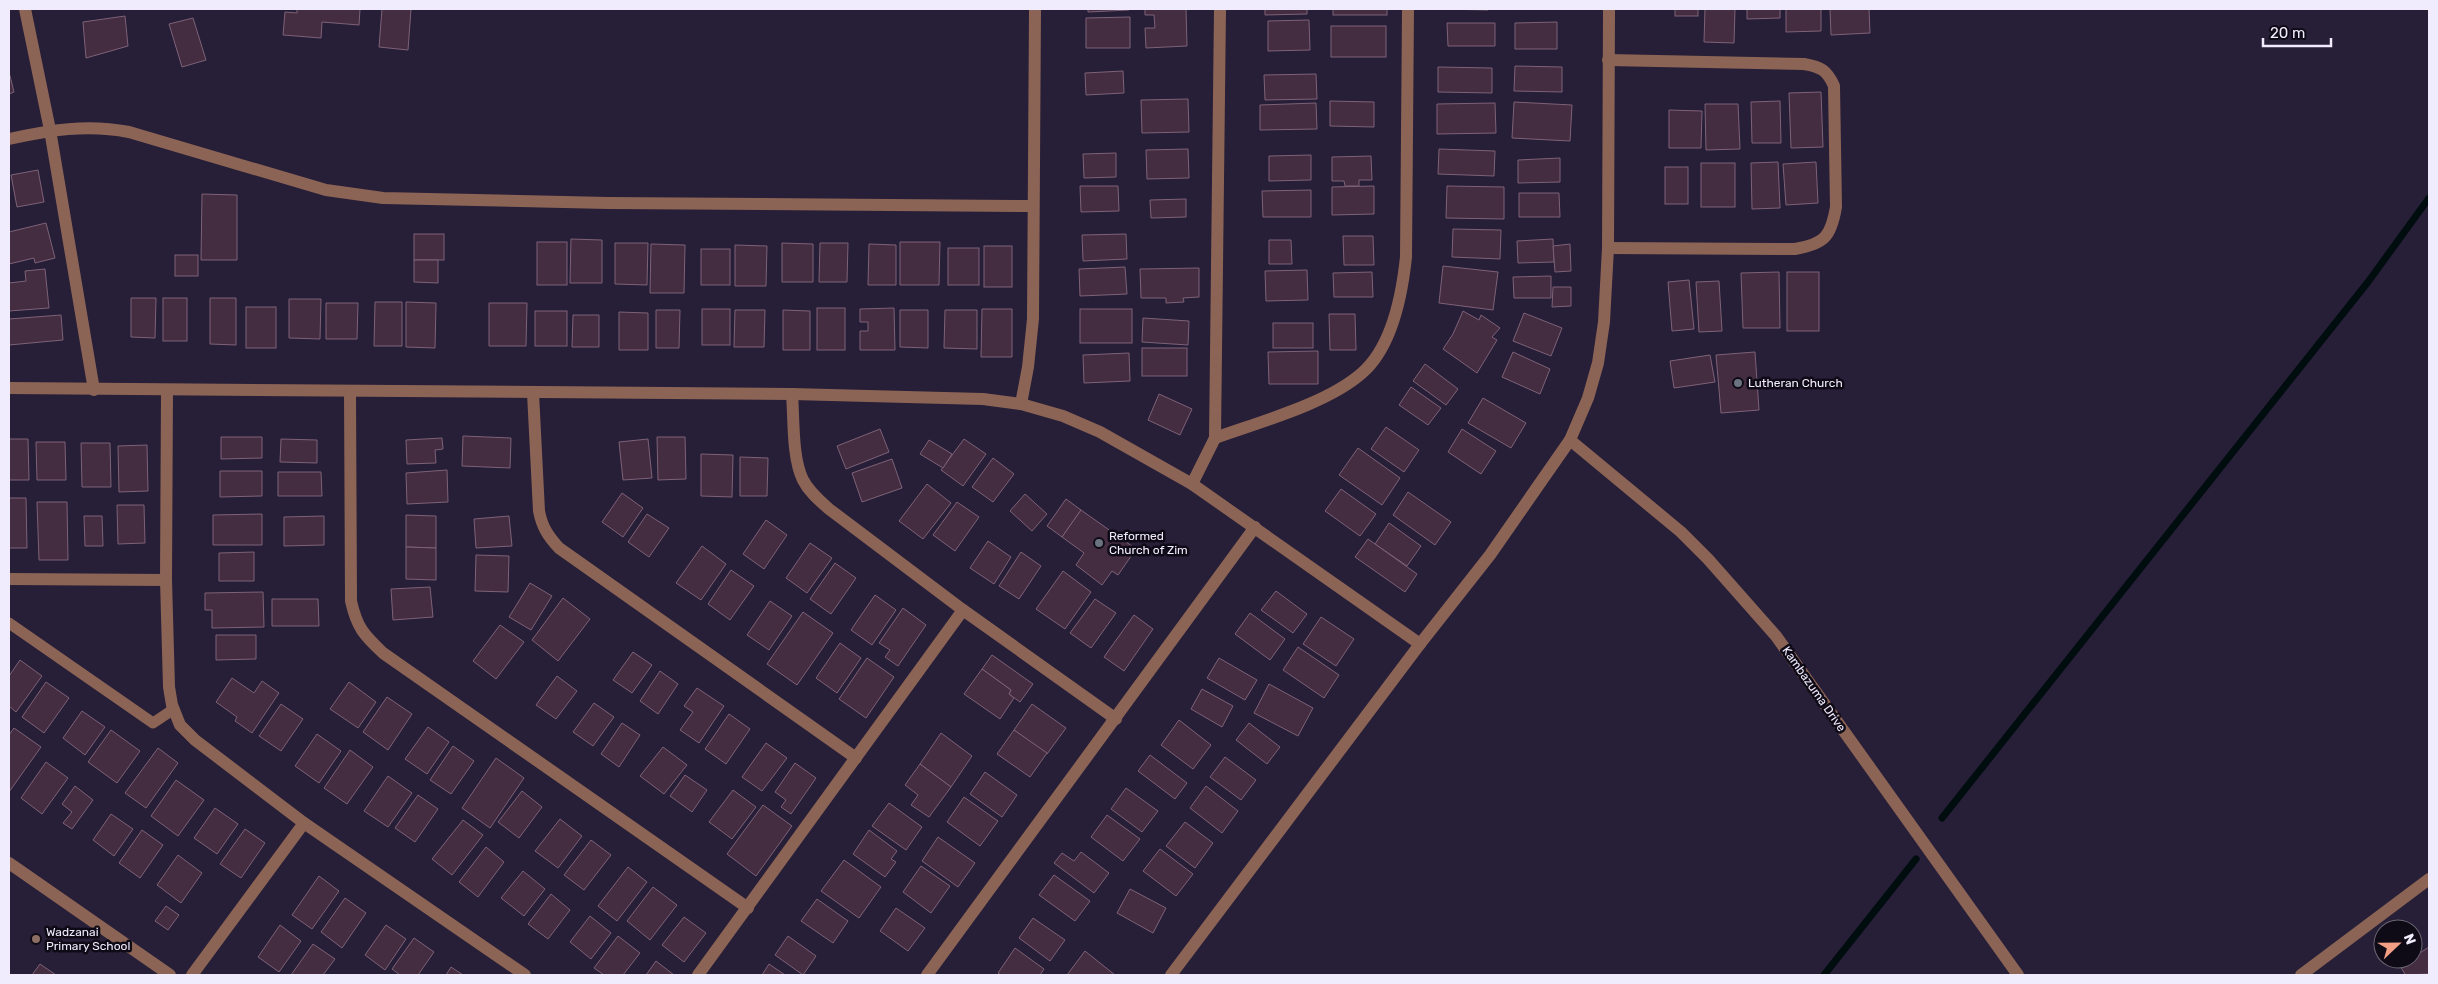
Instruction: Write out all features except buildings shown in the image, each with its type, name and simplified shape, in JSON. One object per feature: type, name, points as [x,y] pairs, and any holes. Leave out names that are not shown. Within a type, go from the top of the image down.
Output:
[{"type":"street","points":[[25,9],[50,130],[94,390]]},
{"type":"street","points":[[1020,404],[1030,358],[1034,319],[1032,206],[1035,9]]},
{"type":"street","points":[[1192,484],[1215,438],[1220,9]]},
{"type":"street","points":[[1215,438],[1316,401],[1342,388],[1363,373],[1379,351],[1394,319],[1402,288],[1406,257],[1408,9]]},
{"type":"street","points":[[1172,975],[1420,644],[1490,555],[1570,440],[1588,398],[1598,363],[1604,322],[1608,248],[1609,9]]},
{"type":"street","points":[[1608,60],[1804,64],[1817,66],[1829,74],[1834,86],[1836,207],[1833,224],[1827,237],[1814,245],[1795,248],[1608,248]]},
{"type":"street","points":[[9,139],[50,130],[83,127],[129,132],[326,190],[383,198],[608,203],[1032,206]]},
{"type":"street","points":[[9,388],[167,391],[792,394],[983,399],[1020,404],[1063,416],[1100,432],[1192,484],[1420,644]]},
{"type":"street","points":[[167,391],[166,580],[169,687],[180,724],[195,740],[304,823],[525,975]]},
{"type":"street","points":[[350,392],[351,601],[355,621],[366,637],[384,653],[748,908]]},
{"type":"street","points":[[533,393],[539,511],[542,525],[549,537],[559,548],[856,758]]},
{"type":"street","points":[[792,394],[798,461],[803,480],[812,494],[829,509],[963,610],[1116,719]]},
{"type":"street","name":"Kambazuma Drive","points":[[1570,440],[1681,532],[1776,636],[2018,975]]},
{"type":"street","points":[[927,975],[1255,527]]},
{"type":"street","points":[[9,579],[166,580]]},
{"type":"street","points":[[698,975],[963,610]]},
{"type":"street","points":[[192,975],[304,823]]},
{"type":"street","points":[[9,863],[170,975]]},
{"type":"street","points":[[2300,975],[2429,879]]},
{"type":"lane","points":[[9,623],[153,723],[174,709]]},
{"type":"waterway","points":[[1942,818],[2368,282],[2429,198]]},
{"type":"waterway","points":[[1824,975],[1916,859]]},
{"type":"place","name":"Lutheran Church","points":[[1738,383]]},
{"type":"place","name":"Reformed Church of Zim","points":[[1099,543]]},
{"type":"place","name":"Wadzanai Primary School","points":[[36,939]]}]
